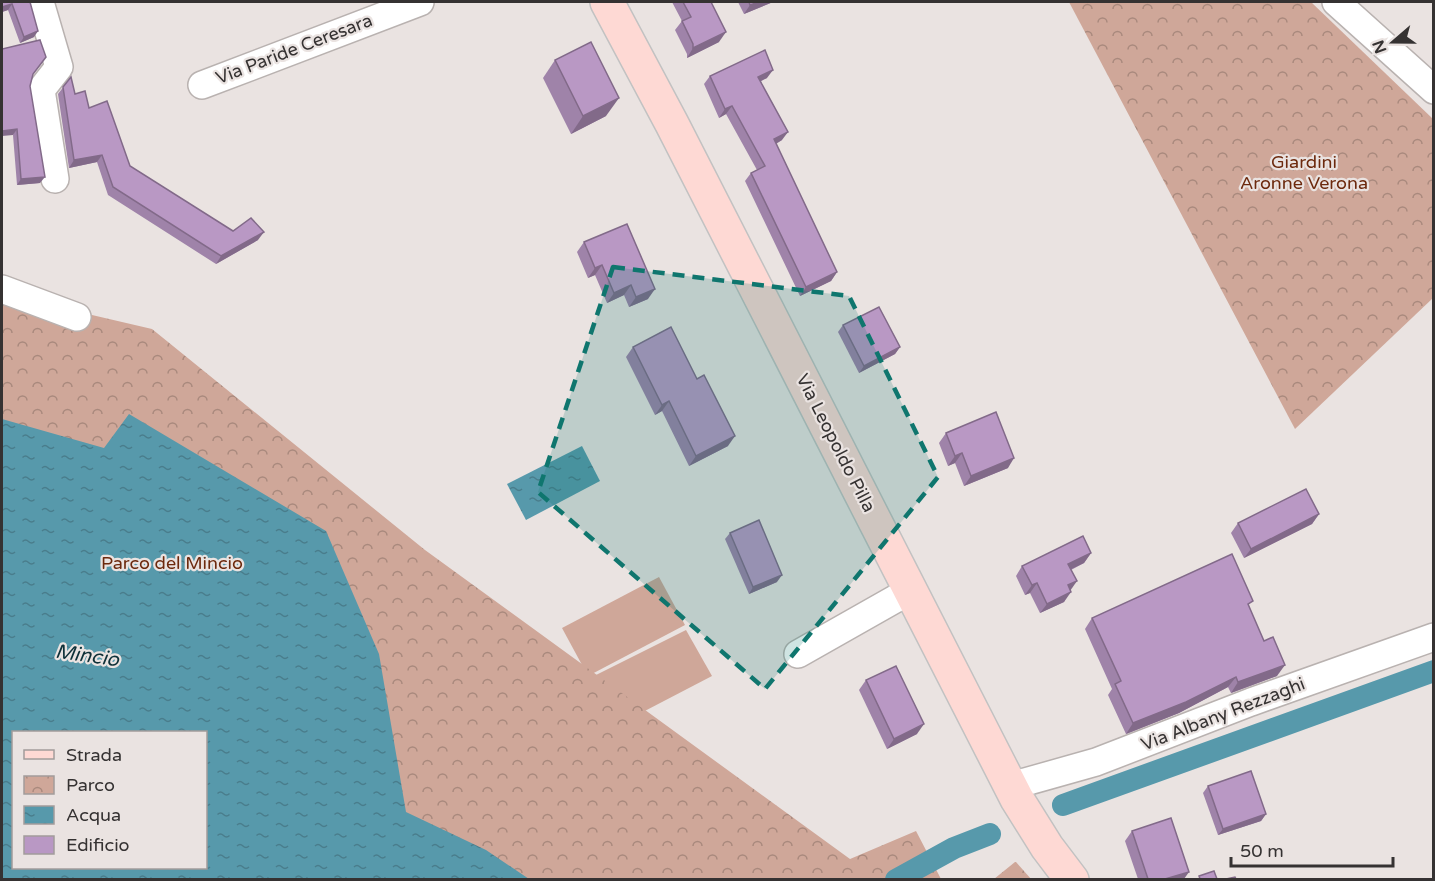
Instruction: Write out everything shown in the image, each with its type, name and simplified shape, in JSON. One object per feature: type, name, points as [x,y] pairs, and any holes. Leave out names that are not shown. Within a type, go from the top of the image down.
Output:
[{"type":"main road","name":"Via Leopoldo Pilla","points":[[607,2],[672,124],[1014,793],[1047,847],[1072,879]]},
{"type":"main road","points":[[621,2],[640,39],[672,124]]},
{"type":"street","points":[[40,2],[59,67],[41,90],[55,179]]},
{"type":"street","name":"Via Paride Ceresara","points":[[202,85],[420,2]]},
{"type":"street","points":[[1336,2],[1434,90]]},
{"type":"street","points":[[2,289],[77,317]]},
{"type":"street","points":[[798,654],[911,590]]},
{"type":"street","name":"Via Albany Rezzaghi","points":[[1014,793],[1251,702],[1434,637]]},
{"type":"highlighted area","points":[[613,267],[849,296],[938,477],[765,689],[538,492]]},
{"type":"green space","name":"Giardini Aronne Verona","points":[[1069,2],[1311,2],[1433,119],[1433,298],[1295,429]]},
{"type":"green space","name":"Parco del Mincio","points":[[2,294],[152,329],[425,550],[850,859],[916,831],[941,879],[2,880]]},
{"type":"green space","points":[[659,577],[685,625],[588,676],[562,628]]},
{"type":"green space","points":[[686,630],[712,676],[614,727],[588,679]]},
{"type":"green space","points":[[1015,862],[1031,879],[994,879]]},
{"type":"water","name":"Mincio","points":[[129,414],[326,531],[379,654],[406,812],[486,850],[529,879],[2,879],[2,419],[104,448]]},
{"type":"water","points":[[582,446],[600,481],[526,520],[507,484]]},
{"type":"building","points":[[2,2],[30,2],[38,31],[24,37],[12,4],[2,7]]},
{"type":"building","points":[[683,2],[711,2],[726,32],[693,48],[682,21],[691,17]]},
{"type":"building","points":[[40,40],[46,57],[33,74],[30,86],[45,177],[21,179],[17,129],[2,131],[2,49]]},
{"type":"building","points":[[591,42],[619,98],[583,116],[555,60]]},
{"type":"building","points":[[765,50],[773,70],[758,77],[788,132],[774,139],[837,272],[806,287],[751,173],[765,166],[732,106],[725,109],[710,76]]},
{"type":"building","points":[[71,77],[75,94],[85,91],[89,108],[107,101],[130,166],[233,231],[251,218],[264,232],[221,256],[113,187],[102,155],[74,160],[63,87]]},
{"type":"building","points":[[627,224],[655,289],[636,297],[631,285],[614,293],[602,265],[595,268],[584,242]]},
{"type":"building","points":[[879,307],[900,347],[864,366],[843,325]]},
{"type":"building","points":[[671,327],[697,379],[704,375],[735,436],[696,456],[669,401],[662,405],[633,347]]},
{"type":"building","points":[[996,412],[1014,458],[971,476],[962,453],[955,456],[946,433]]},
{"type":"building","points":[[1306,489],[1319,514],[1251,549],[1238,523]]},
{"type":"building","points":[[759,520],[782,575],[753,587],[730,533]]},
{"type":"building","points":[[1083,536],[1091,553],[1068,564],[1077,581],[1068,585],[1071,592],[1047,604],[1037,583],[1032,585],[1022,566]]},
{"type":"building","points":[[1232,554],[1253,601],[1248,604],[1264,641],[1273,637],[1285,665],[1238,682],[1236,677],[1186,702],[1133,723],[1115,684],[1121,681],[1092,618]]},
{"type":"building","points":[[896,666],[924,724],[894,739],[866,680]]},
{"type":"building","points":[[1251,771],[1266,814],[1223,829],[1208,786]]},
{"type":"building","points":[[1171,818],[1189,872],[1165,879],[1148,879],[1132,831]]},
{"type":"building","points":[[1214,871],[1217,879],[1200,879],[1199,876]]},
{"type":"waterway","points":[[1063,805],[1434,671]]},
{"type":"waterway","points":[[896,880],[954,848],[990,834]]}]
